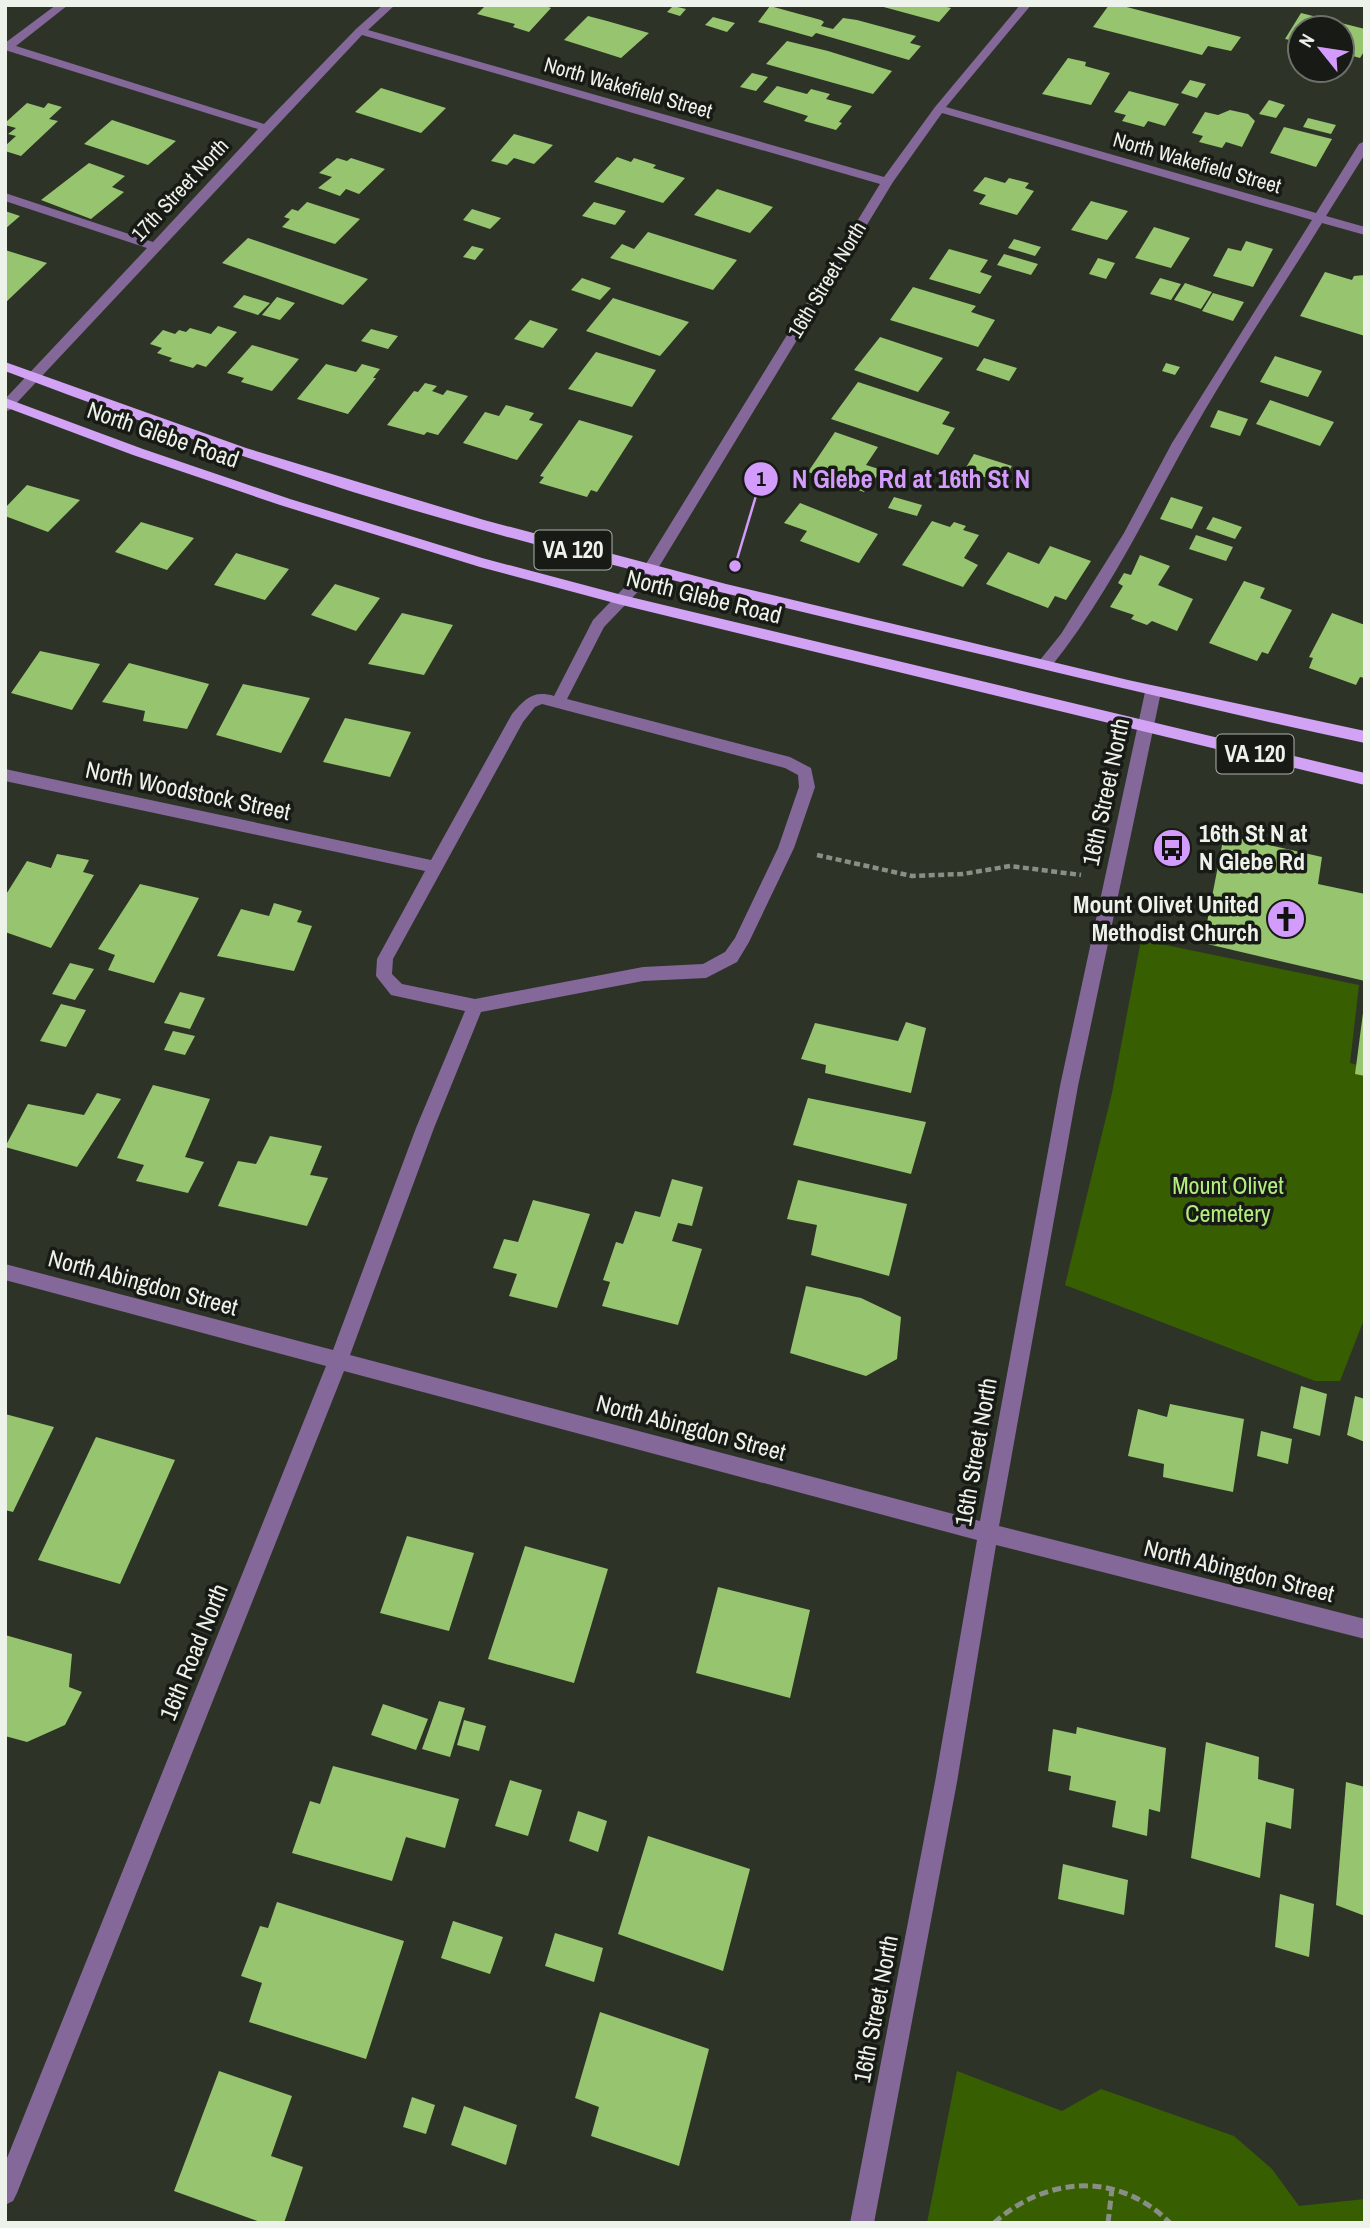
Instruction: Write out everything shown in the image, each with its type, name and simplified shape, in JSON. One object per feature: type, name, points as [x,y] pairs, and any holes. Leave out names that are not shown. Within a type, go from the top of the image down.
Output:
[{"type":"main road","name":"North Glebe Road","points":[[5,366],[311,474],[481,525],[649,571],[1153,692],[1365,737]]},
{"type":"main road","name":"North Glebe Road","points":[[6,404],[138,452],[346,521],[622,600],[1365,779]]},
{"type":"street","points":[[7,47],[62,5]]},
{"type":"street","name":"17th Street North","points":[[6,404],[157,247],[266,128],[360,31],[390,5]]},
{"type":"street","name":"16th Street North","points":[[558,702],[598,624],[649,571],[887,182],[939,109],[1026,5]]},
{"type":"street","name":"North Wakefield Street","points":[[360,31],[887,182]]},
{"type":"street","points":[[7,47],[266,128]]},
{"type":"street","name":"North Wakefield Street","points":[[939,109],[1365,230]]},
{"type":"street","points":[[1045,664],[1066,638],[1131,534],[1179,443],[1365,144]]},
{"type":"street","points":[[5,197],[157,247]]},
{"type":"street","name":"16th Street North","points":[[862,2223],[946,1782],[1069,1086],[1153,692]]},
{"type":"street","points":[[541,698],[790,763],[806,772],[807,787],[786,848],[731,957],[706,971],[643,974],[475,1006],[397,990],[384,976],[385,958],[517,718],[530,703],[541,698]]},
{"type":"street","name":"North Woodstock Street","points":[[5,775],[434,867]]},
{"type":"street","name":"16th Road North","points":[[5,2193],[338,1361],[425,1129],[475,1006]]},
{"type":"street","name":"North Abingdon Street","points":[[5,1272],[988,1533],[1365,1629]]},
{"type":"path","points":[[786,848],[912,876],[963,874],[1010,866],[1066,872],[1114,882]]},
{"type":"path","points":[[994,2223],[1019,2202],[1045,2192],[1080,2186],[1112,2188],[1161,2212],[1170,2223]]},
{"type":"path","points":[[1108,2223],[1112,2188]]},
{"type":"green space","name":"Mount Olivet Cemetery","points":[[1141,940],[1359,985],[1350,1063],[1365,1067],[1365,1317],[1340,1381],[1315,1381],[1065,1285],[1112,1093]]},
{"type":"green space","points":[[957,2071],[1062,2111],[1101,2089],[1234,2136],[1272,2169],[1299,2206],[1365,2199],[1365,2223],[927,2223]]},
{"type":"building","points":[[486,5],[543,5],[551,8],[529,32],[513,27],[515,24],[477,14]]},
{"type":"building","points":[[939,5],[951,8],[939,22],[880,6]]},
{"type":"building","points":[[1109,5],[1119,5],[1241,37],[1231,51],[1208,46],[1202,55],[1093,27]]},
{"type":"building","points":[[673,6],[686,9],[680,16],[667,12]]},
{"type":"building","points":[[770,6],[821,20],[824,22],[821,26],[833,29],[843,18],[857,20],[916,36],[910,43],[921,46],[909,60],[816,33],[812,37],[758,22]]},
{"type":"building","points":[[588,16],[649,33],[621,58],[564,40]]},
{"type":"building","points":[[713,17],[735,23],[727,32],[705,25]]},
{"type":"building","points":[[1356,27],[1365,29],[1365,50],[1360,58],[1356,57]]},
{"type":"building","points":[[787,41],[892,71],[873,94],[766,64]]},
{"type":"building","points":[[1068,58],[1086,62],[1085,66],[1110,73],[1091,105],[1042,94]]},
{"type":"building","points":[[752,73],[768,77],[756,91],[740,87]]},
{"type":"building","points":[[1190,80],[1206,84],[1197,98],[1181,93]]},
{"type":"building","points":[[777,86],[807,94],[811,89],[830,94],[826,99],[852,106],[836,130],[804,121],[808,116],[763,102]]},
{"type":"building","points":[[381,88],[446,108],[421,133],[355,112]]},
{"type":"building","points":[[1129,91],[1179,104],[1165,126],[1148,121],[1144,127],[1122,121],[1126,115],[1114,112]]},
{"type":"building","points":[[1269,100],[1285,105],[1276,118],[1259,114]]},
{"type":"building","points":[[27,103],[44,108],[48,103],[62,107],[49,119],[58,121],[21,156],[5,151],[5,146],[16,136],[8,134],[16,128],[5,123]]},
{"type":"building","points":[[1230,110],[1248,114],[1255,121],[1242,147],[1226,142],[1222,148],[1199,142],[1203,136],[1192,133],[1205,112],[1218,115]]},
{"type":"building","points":[[1308,118],[1336,125],[1331,134],[1303,127]]},
{"type":"building","points":[[112,120],[176,141],[148,165],[84,144]]},
{"type":"building","points":[[1284,127],[1332,139],[1316,167],[1270,153]]},
{"type":"building","points":[[514,134],[553,145],[534,164],[514,158],[507,165],[491,161]]},
{"type":"building","points":[[617,157],[631,162],[634,158],[656,165],[653,168],[685,178],[663,203],[594,182]]},
{"type":"building","points":[[337,158],[347,161],[351,158],[385,169],[359,194],[346,189],[340,196],[318,188],[332,177],[319,173]]},
{"type":"building","points":[[89,163],[125,176],[112,187],[124,192],[91,219],[41,200]]},
{"type":"building","points":[[985,177],[1005,183],[1009,178],[1029,183],[1025,188],[1034,191],[1017,215],[979,204],[986,195],[973,191]]},
{"type":"building","points":[[717,189],[773,207],[750,233],[694,215]]},
{"type":"building","points":[[1091,201],[1128,211],[1107,240],[1071,230]]},
{"type":"building","points":[[307,202],[360,219],[335,244],[282,227],[290,219],[284,217],[292,209],[298,211]]},
{"type":"building","points":[[594,202],[626,211],[615,225],[582,216]]},
{"type":"building","points":[[472,209],[501,218],[490,229],[463,220]]},
{"type":"building","points":[[5,211],[20,216],[5,229]]},
{"type":"building","points":[[1154,227],[1190,238],[1171,268],[1135,258]]},
{"type":"building","points":[[648,232],[737,260],[713,290],[610,258],[622,244],[634,249]]},
{"type":"building","points":[[248,238],[368,279],[343,305],[222,263]]},
{"type":"building","points":[[1014,239],[1041,247],[1035,256],[1008,248]]},
{"type":"building","points":[[1246,241],[1273,249],[1253,287],[1213,276],[1228,248],[1241,251]]},
{"type":"building","points":[[472,246],[484,249],[475,260],[463,257]]},
{"type":"building","points":[[949,249],[988,260],[980,272],[992,276],[980,294],[929,279]]},
{"type":"building","points":[[5,250],[47,263],[5,303]]},
{"type":"building","points":[[1004,254],[1038,264],[1031,275],[997,265]]},
{"type":"building","points":[[1098,258],[1115,263],[1106,279],[1089,274]]},
{"type":"building","points":[[1325,272],[1352,280],[1354,276],[1365,275],[1365,336],[1300,316]]},
{"type":"building","points":[[582,278],[611,288],[600,300],[571,290]]},
{"type":"building","points":[[1160,278],[1181,284],[1171,300],[1150,294]]},
{"type":"building","points":[[1185,283],[1212,292],[1201,309],[1174,300]]},
{"type":"building","points":[[913,287],[976,306],[971,312],[995,320],[978,347],[890,320]]},
{"type":"building","points":[[1213,293],[1244,302],[1233,321],[1202,311]]},
{"type":"building","points":[[244,295],[270,303],[258,315],[233,307]]},
{"type":"building","points":[[277,297],[295,303],[280,320],[262,315]]},
{"type":"building","points":[[613,298],[689,322],[660,356],[586,331]]},
{"type":"building","points":[[530,320],[558,329],[543,348],[514,339]]},
{"type":"building","points":[[218,326],[237,332],[206,367],[197,364],[193,368],[169,361],[172,358],[157,353],[162,348],[150,344],[163,330],[175,334],[179,330],[186,332],[190,328],[211,334]]},
{"type":"building","points":[[371,329],[398,336],[388,349],[361,341]]},
{"type":"building","points":[[880,337],[943,358],[918,392],[854,370]]},
{"type":"building","points":[[252,345],[299,359],[272,391],[241,382],[244,378],[227,373]]},
{"type":"building","points":[[596,352],[656,370],[632,407],[568,389]]},
{"type":"building","points":[[1275,356],[1322,371],[1308,397],[1260,382]]},
{"type":"building","points":[[984,358],[1017,368],[1009,381],[976,370]]},
{"type":"building","points":[[1166,363],[1180,367],[1175,375],[1162,371]]},
{"type":"building","points":[[326,364],[356,372],[362,364],[380,369],[348,414],[297,399]]},
{"type":"building","points":[[858,382],[950,412],[942,424],[955,428],[938,455],[831,419]]},
{"type":"building","points":[[425,383],[437,386],[432,391],[443,395],[447,390],[468,396],[438,435],[427,432],[424,435],[387,425],[414,391],[418,392]]},
{"type":"building","points":[[1270,400],[1334,422],[1320,446],[1256,424]]},
{"type":"building","points":[[506,405],[534,413],[529,420],[543,424],[517,460],[463,443],[485,412],[499,416]]},
{"type":"building","points":[[1218,410],[1248,419],[1240,436],[1210,427]]},
{"type":"building","points":[[579,420],[633,436],[597,492],[591,490],[587,497],[539,483],[544,477],[540,476]]},
{"type":"building","points":[[835,432],[878,447],[866,465],[882,470],[864,492],[808,472]]},
{"type":"building","points":[[974,454],[1012,466],[1002,482],[964,471]]},
{"type":"building","points":[[27,485],[80,500],[48,532],[5,516],[5,508]]},
{"type":"building","points":[[894,497],[922,505],[917,516],[888,508]]},
{"type":"building","points":[[1171,497],[1203,507],[1192,529],[1160,519]]},
{"type":"building","points":[[800,503],[878,534],[859,563],[800,541],[807,531],[784,523]]},
{"type":"building","points":[[1213,517],[1242,527],[1235,539],[1206,529]]},
{"type":"building","points":[[932,521],[950,527],[954,522],[966,526],[963,530],[979,535],[964,558],[978,565],[963,587],[902,565]]},
{"type":"building","points":[[141,522],[194,538],[167,570],[115,552]]},
{"type":"building","points":[[1196,535],[1233,547],[1226,561],[1189,549]]},
{"type":"building","points":[[1050,546],[1091,561],[1066,600],[1055,596],[1048,608],[986,584],[1008,552],[1039,564]]},
{"type":"building","points":[[236,553],[289,569],[265,600],[214,585]]},
{"type":"building","points":[[1140,555],[1170,566],[1158,585],[1193,599],[1177,631],[1152,621],[1147,625],[1131,619],[1134,615],[1110,607],[1123,586],[1118,583],[1124,573],[1131,575]]},
{"type":"building","points":[[1244,581],[1265,588],[1260,598],[1292,610],[1268,654],[1262,652],[1257,661],[1209,643]]},
{"type":"building","points":[[335,584],[380,598],[356,631],[311,615]]},
{"type":"building","points":[[402,613],[453,625],[424,675],[368,664]]},
{"type":"building","points":[[1332,613],[1365,625],[1365,678],[1360,677],[1356,685],[1309,668],[1313,658],[1309,657]]},
{"type":"building","points":[[40,651],[100,664],[72,710],[11,693]]},
{"type":"building","points":[[129,663],[209,684],[187,729],[143,721],[145,711],[102,702]]},
{"type":"building","points":[[243,684],[310,698],[281,753],[216,735]]},
{"type":"building","points":[[345,718],[411,732],[390,777],[323,762]]},
{"type":"building","name":"Mount Olivet United Methodist Church","points":[[1224,835],[1322,857],[1318,884],[1365,894],[1365,981],[1203,943]]},
{"type":"building","points":[[57,854],[89,860],[83,872],[94,875],[51,948],[5,932],[5,896],[27,861],[51,868]]},
{"type":"building","points":[[140,884],[199,898],[154,983],[108,970],[115,955],[98,949]]},
{"type":"building","points":[[274,903],[302,911],[297,922],[312,926],[294,971],[217,956],[241,909],[269,916]]},
{"type":"building","points":[[70,963],[94,969],[75,1000],[52,994]]},
{"type":"building","points":[[180,992],[205,998],[190,1029],[164,1023]]},
{"type":"building","points":[[61,1004],[86,1010],[66,1047],[40,1041]]},
{"type":"building","points":[[1365,1013],[1365,1076],[1355,1074]]},
{"type":"building","points":[[906,1022],[926,1028],[911,1093],[825,1073],[826,1065],[801,1059],[815,1023],[898,1041]]},
{"type":"building","points":[[173,1031],[195,1036],[185,1055],[164,1050]]},
{"type":"building","points":[[153,1085],[210,1099],[185,1157],[204,1162],[188,1193],[136,1181],[144,1165],[117,1158]]},
{"type":"building","points":[[97,1093],[121,1099],[77,1167],[5,1147],[28,1104],[84,1115]]},
{"type":"building","points":[[808,1098],[926,1122],[911,1174],[793,1145]]},
{"type":"building","points":[[270,1136],[322,1146],[310,1175],[328,1178],[307,1226],[218,1206],[238,1161],[256,1164]]},
{"type":"building","points":[[672,1179],[703,1187],[692,1226],[678,1223],[672,1241],[702,1249],[678,1325],[602,1306],[610,1282],[603,1280],[616,1242],[623,1244],[635,1211],[660,1217]]},
{"type":"building","points":[[798,1180],[907,1204],[889,1276],[811,1255],[817,1225],[787,1219]]},
{"type":"building","points":[[533,1200],[590,1214],[557,1308],[509,1296],[517,1274],[493,1268],[504,1239],[518,1242]]},
{"type":"building","points":[[806,1286],[861,1298],[901,1317],[897,1359],[866,1376],[790,1353]]},
{"type":"building","points":[[1301,1386],[1327,1394],[1320,1436],[1293,1428]]},
{"type":"building","points":[[1355,1396],[1365,1399],[1365,1442],[1347,1435]]},
{"type":"building","points":[[1170,1404],[1244,1419],[1233,1492],[1163,1477],[1164,1464],[1128,1456],[1138,1409],[1167,1417]]},
{"type":"building","points":[[5,1414],[54,1427],[13,1512],[5,1510]]},
{"type":"building","points":[[1261,1431],[1292,1439],[1288,1464],[1257,1456]]},
{"type":"building","points":[[96,1437],[175,1460],[120,1584],[38,1560]]},
{"type":"building","points":[[407,1536],[474,1553],[449,1631],[380,1613]]},
{"type":"building","points":[[525,1546],[608,1569],[574,1683],[488,1659]]},
{"type":"building","points":[[718,1587],[810,1610],[790,1698],[696,1673]]},
{"type":"building","points":[[5,1635],[72,1654],[69,1687],[82,1692],[65,1725],[27,1742],[5,1736]]},
{"type":"building","points":[[439,1701],[465,1708],[450,1757],[422,1749]]},
{"type":"building","points":[[383,1704],[428,1719],[416,1750],[371,1735]]},
{"type":"building","points":[[464,1720],[486,1726],[479,1751],[457,1745]]},
{"type":"building","points":[[1077,1727],[1166,1748],[1160,1812],[1149,1809],[1147,1836],[1112,1827],[1116,1801],[1069,1790],[1071,1776],[1048,1771],[1053,1729],[1076,1734]]},
{"type":"building","points":[[1206,1742],[1259,1757],[1258,1779],[1294,1789],[1291,1829],[1266,1822],[1260,1878],[1191,1858]]},
{"type":"building","points":[[333,1766],[459,1799],[445,1848],[406,1837],[392,1881],[292,1853],[310,1801],[320,1804]]},
{"type":"building","points":[[510,1780],[542,1790],[528,1836],[495,1826]]},
{"type":"building","points":[[1346,1782],[1365,1787],[1365,1916],[1336,1905]]},
{"type":"building","points":[[578,1811],[607,1821],[598,1852],[569,1841]]},
{"type":"building","points":[[648,1836],[750,1869],[723,1971],[618,1934]]},
{"type":"building","points":[[1063,1864],[1128,1880],[1124,1915],[1058,1899]]},
{"type":"building","points":[[1280,1894],[1314,1904],[1309,1957],[1275,1947]]},
{"type":"building","points":[[277,1902],[404,1941],[366,2059],[249,2022],[262,1983],[241,1976],[260,1926],[268,1928]]},
{"type":"building","points":[[453,1921],[503,1937],[490,1974],[441,1958]]},
{"type":"building","points":[[555,1933],[603,1948],[594,1982],[545,1966]]},
{"type":"building","points":[[600,2012],[709,2049],[679,2166],[591,2136],[599,2107],[575,2098]]},
{"type":"building","points":[[219,2071],[292,2096],[271,2156],[303,2167],[284,2223],[263,2223],[174,2191]]},
{"type":"building","points":[[412,2097],[435,2105],[426,2134],[403,2127]]},
{"type":"building","points":[[464,2106],[517,2125],[506,2165],[451,2145]]},
{"type":"place","name":"N Glebe Rd at 16th St N","points":[[735,566]]},
{"type":"place","name":"16th St N at N Glebe Rd","points":[[1172,848]]},
{"type":"place","name":"Mount Olivet United Methodist Church","points":[[1286,919]]}]
